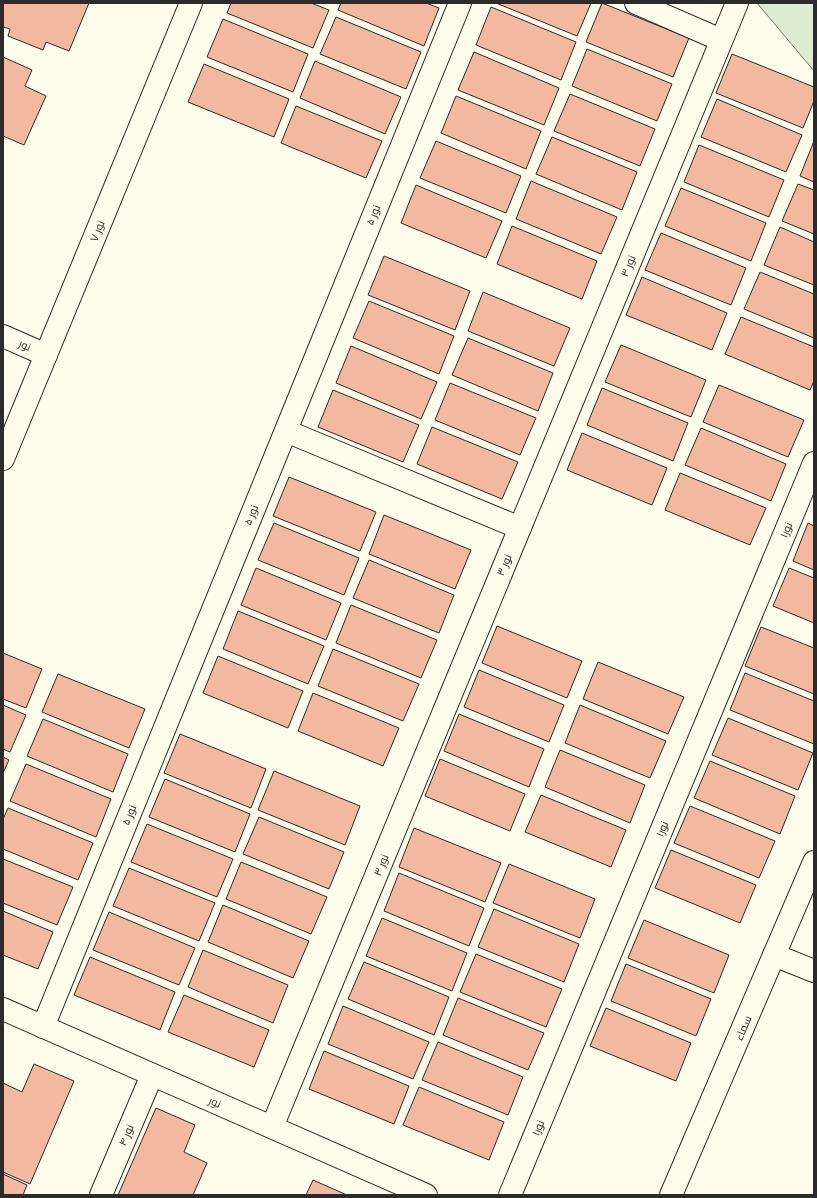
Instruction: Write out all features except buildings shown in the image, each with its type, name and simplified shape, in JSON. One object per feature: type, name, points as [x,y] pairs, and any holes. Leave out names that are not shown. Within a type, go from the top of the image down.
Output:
[{"type":"street","name":"نور ۷","points":[[3,459],[191,3]]},
{"type":"street","name":"نور ۵","points":[[43,1027],[460,3]]},
{"type":"street","points":[[636,3],[721,40]]},
{"type":"street","name":"نور ۳","points":[[272,1127],[737,3]]},
{"type":"street","name":"نور","points":[[3,336],[46,355]]},
{"type":"street","points":[[286,431],[520,528]]},
{"type":"street","name":"نور۱","points":[[510,1195],[814,463]]},
{"type":"street","name":"سماء","points":[[671,1195],[814,862]]},
{"type":"street","points":[[774,955],[814,971]]},
{"type":"street","name":"نور","points":[[3,1009],[272,1127],[395,1189],[426,1195]]},
{"type":"street","name":"نور ۴","points":[[101,1195],[152,1075]]},
{"type":"green space","points":[[757,3],[814,3],[814,71]]}]
